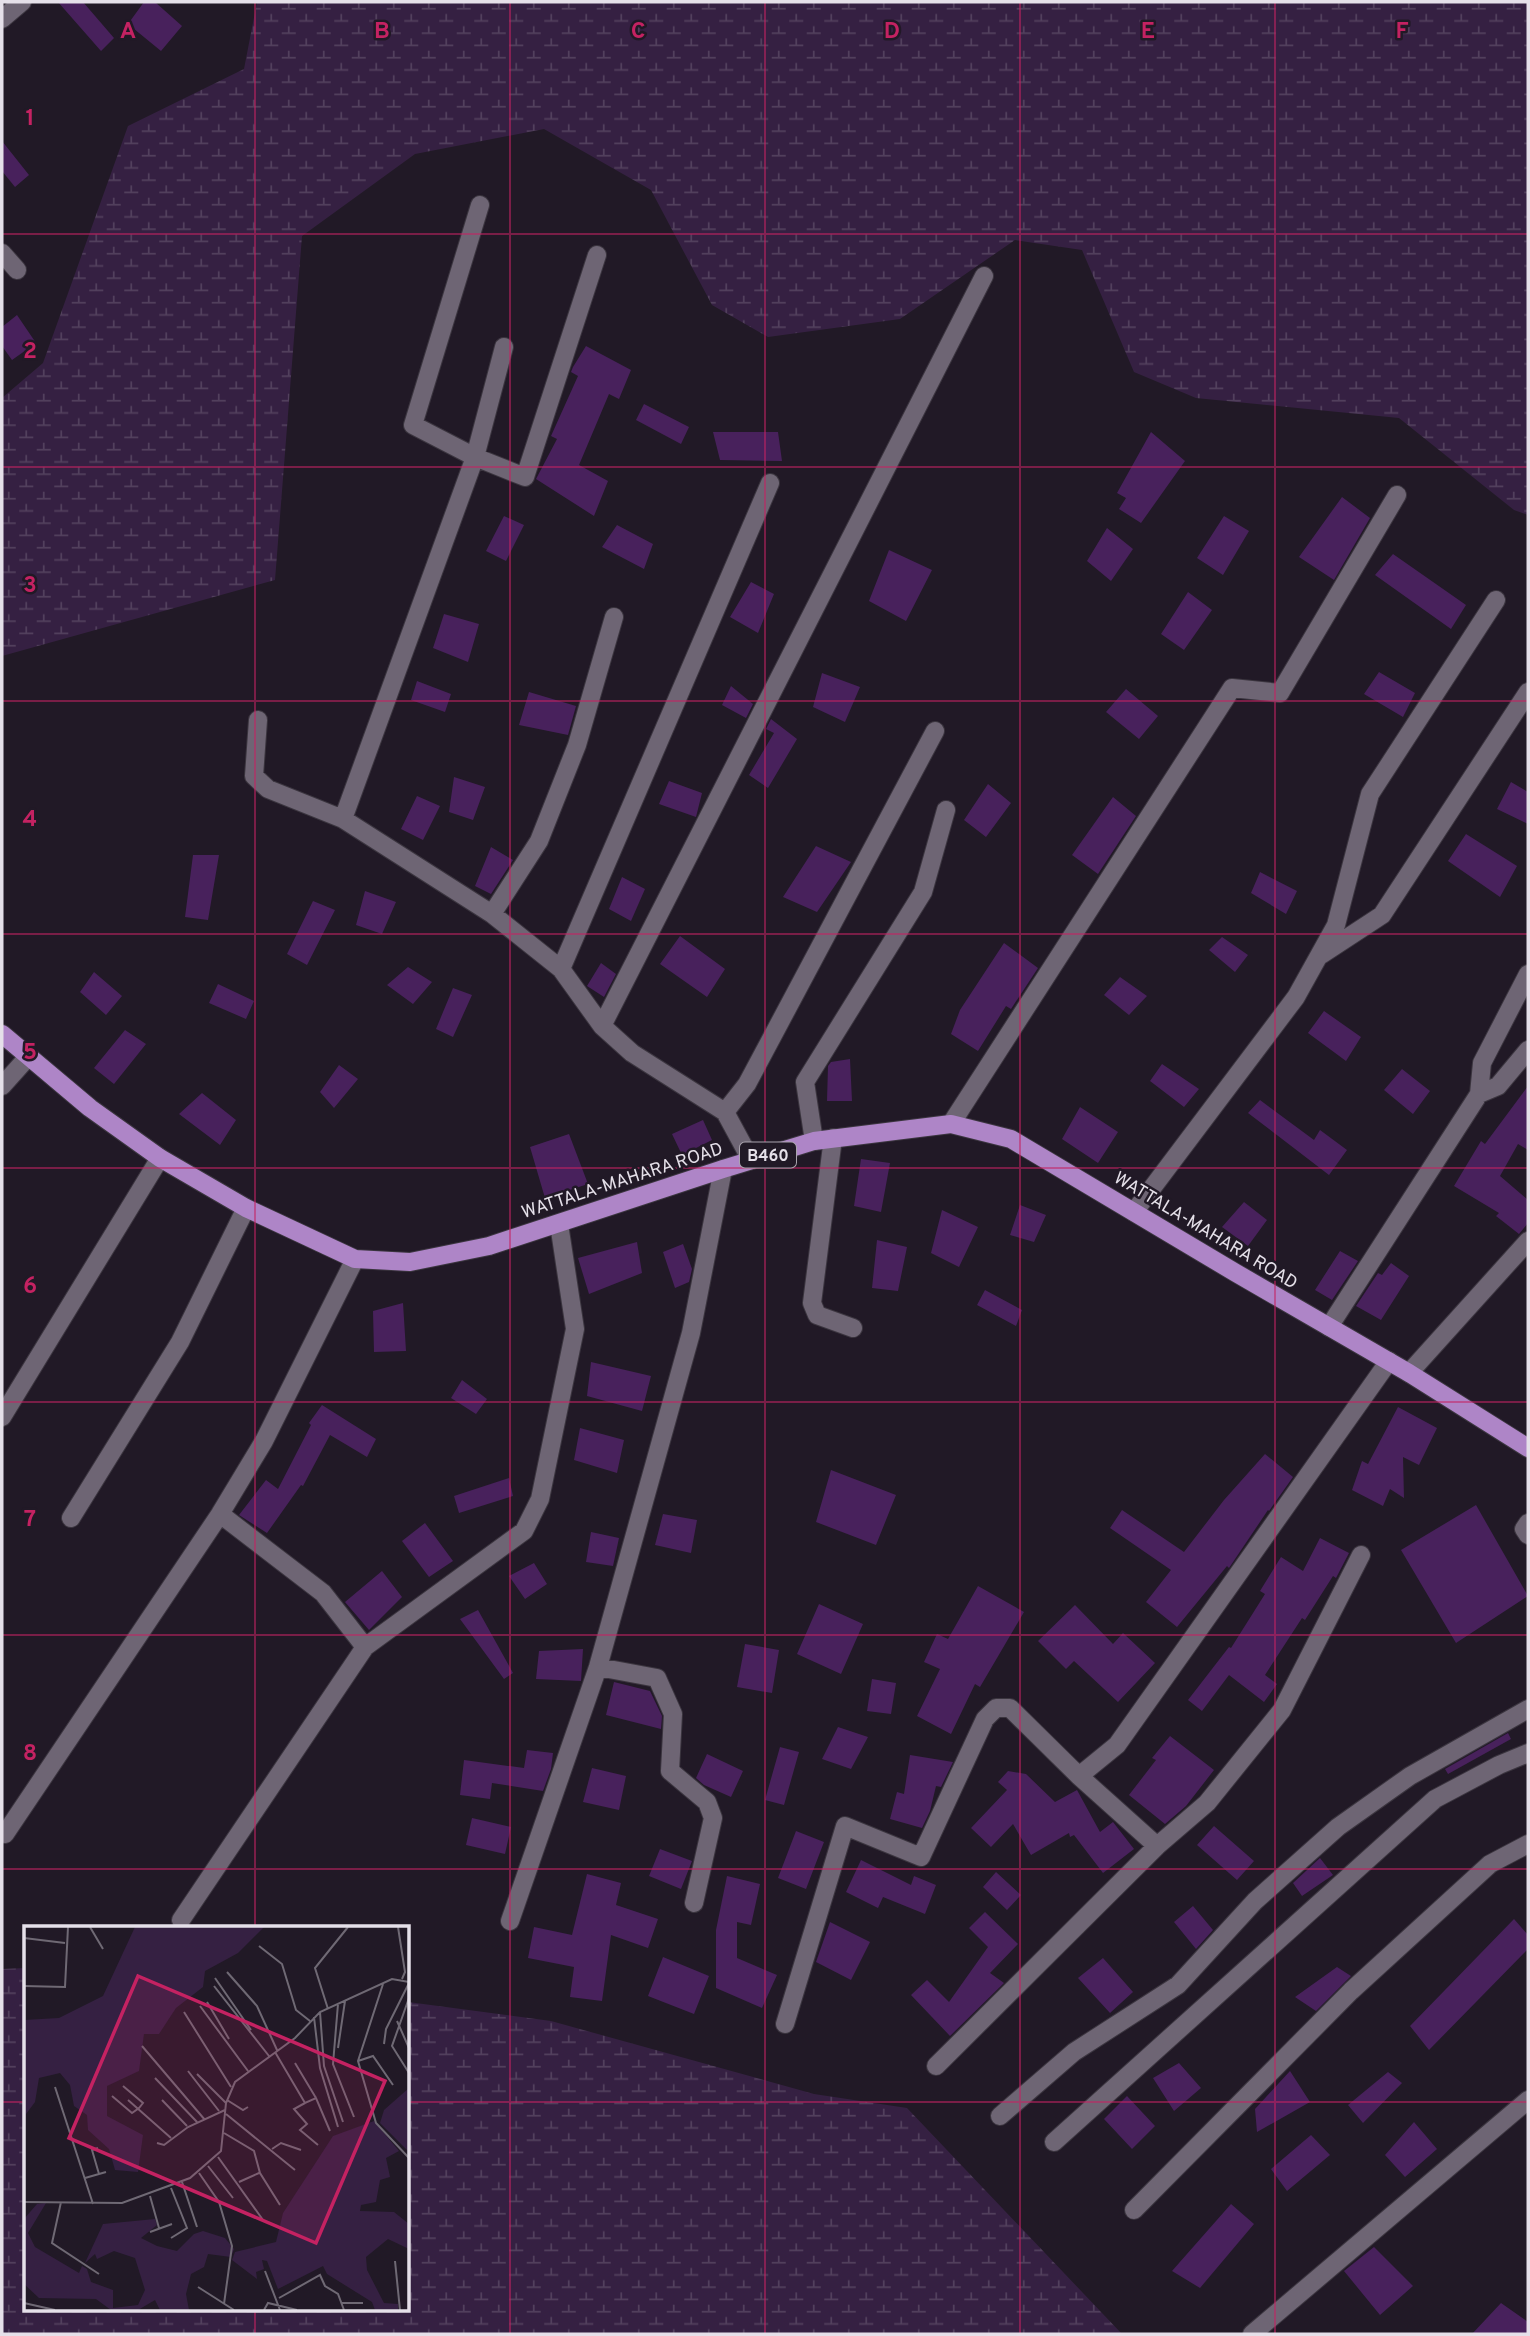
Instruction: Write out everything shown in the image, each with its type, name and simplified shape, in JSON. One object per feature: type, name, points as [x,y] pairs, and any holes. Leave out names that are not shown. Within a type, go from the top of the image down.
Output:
[{"type":"main road","name":"WATTALA-MAHARA ROAD","points":[[2,1034],[90,1108],[160,1158],[246,1208],[355,1259],[410,1262],[489,1246],[723,1168],[814,1141],[951,1124],[1011,1139],[1389,1361],[1528,1448]]},
{"type":"street","points":[[2,19],[22,2]]},
{"type":"street","points":[[480,205],[413,425],[475,457],[525,477],[597,255]]},
{"type":"street","points":[[2,253],[18,270]]},
{"type":"street","points":[[602,1026],[984,276]]},
{"type":"street","points":[[343,819],[475,457],[503,348]]},
{"type":"street","points":[[561,970],[770,483]]},
{"type":"street","points":[[951,1124],[1233,688],[1280,693],[1396,495]]},
{"type":"street","points":[[1134,1212],[1296,997],[1336,925],[1370,794],[1496,600]]},
{"type":"street","points":[[492,914],[539,841],[577,745],[614,617]]},
{"type":"street","points":[[1319,956],[1382,915],[1528,692]]},
{"type":"street","points":[[258,720],[254,776],[268,789],[343,819],[492,914],[561,970],[602,1026],[632,1053],[725,1112],[751,1160]]},
{"type":"street","points":[[725,1112],[747,1084],[935,731]]},
{"type":"street","points":[[814,1141],[805,1082],[923,891],[946,810]]},
{"type":"street","points":[[1329,1327],[1479,1094],[1482,1063],[1528,974]]},
{"type":"street","points":[[1479,1094],[1498,1086],[1528,1050]]},
{"type":"street","points":[[2,1086],[28,1057]]},
{"type":"street","points":[[833,1138],[812,1303],[817,1315],[853,1328]]},
{"type":"street","points":[[2,1417],[160,1158]]},
{"type":"street","points":[[510,1921],[598,1667],[691,1333],[723,1168]]},
{"type":"street","points":[[71,1518],[180,1342],[246,1208]]},
{"type":"street","points":[[181,1920],[365,1647],[524,1531],[540,1499],[575,1329],[559,1224]]},
{"type":"street","points":[[1409,1373],[1528,1241]]},
{"type":"street","points":[[5,1834],[220,1514],[264,1441],[355,1259]]},
{"type":"street","points":[[1079,1776],[1117,1745],[1389,1361]]},
{"type":"street","points":[[220,1514],[323,1592],[365,1647]]},
{"type":"street","points":[[1528,1523],[1524,1529],[1528,1535]]},
{"type":"street","points":[[936,2066],[1157,1846],[1207,1803],[1282,1710],[1362,1555]]},
{"type":"street","points":[[598,1667],[657,1678],[673,1714],[670,1771],[707,1802],[713,1818],[694,1903]]},
{"type":"street","points":[[785,2024],[845,1826],[921,1857],[985,1719],[996,1708],[1010,1708],[1079,1776],[1157,1846]]},
{"type":"street","points":[[1000,2116],[1074,2052],[1178,1985],[1255,1901],[1338,1827],[1410,1776],[1528,1709]]},
{"type":"street","points":[[1055,2143],[1435,1800],[1499,1765],[1528,1753]]},
{"type":"street","points":[[1134,2210],[1351,1991],[1490,1864],[1528,1844]]},
{"type":"street","points":[[1252,2334],[1528,2100]]},
{"type":"green space","points":[[257,2],[1528,2],[1528,515],[1514,510],[1399,418],[1196,398],[1134,372],[1082,250],[1015,240],[900,319],[768,337],[712,305],[651,190],[544,129],[415,154],[302,236],[275,580],[2,656],[2,398],[43,363],[128,126],[244,69]]},
{"type":"green space","points":[[24,1968],[24,2312],[410,2312],[410,2002],[551,2021],[814,2094],[907,2108],[1122,2334],[2,2334],[2,1969]]},
{"type":"building","points":[[58,2],[83,2],[114,38],[101,51]]},
{"type":"building","points":[[144,2],[155,2],[182,26],[161,51],[128,24]]},
{"type":"building","points":[[2,141],[29,175],[15,187],[2,171]]},
{"type":"building","points":[[17,315],[36,343],[12,360],[2,346],[2,327]]},
{"type":"building","points":[[586,346],[631,370],[619,399],[609,394],[579,465],[608,481],[594,516],[536,479],[557,439],[551,436],[578,376],[571,372]]},
{"type":"building","points":[[644,404],[689,427],[681,444],[636,420]]},
{"type":"building","points":[[713,432],[778,432],[782,461],[720,460]]},
{"type":"building","points":[[1151,432],[1185,461],[1141,523],[1119,509],[1126,498],[1117,493]]},
{"type":"building","points":[[1342,497],[1370,518],[1334,580],[1299,557]]},
{"type":"building","points":[[504,516],[524,525],[506,561],[486,551]]},
{"type":"building","points":[[1224,516],[1249,531],[1223,575],[1197,558]]},
{"type":"building","points":[[617,525],[653,544],[644,569],[602,547]]},
{"type":"building","points":[[1107,528],[1133,549],[1111,581],[1087,561]]},
{"type":"building","points":[[889,550],[932,570],[906,621],[869,601]]},
{"type":"building","points":[[1393,554],[1466,605],[1451,629],[1375,575]]},
{"type":"building","points":[[751,582],[774,594],[758,633],[730,617]]},
{"type":"building","points":[[1188,592],[1212,610],[1184,650],[1161,634]]},
{"type":"building","points":[[444,614],[479,624],[468,662],[433,648]]},
{"type":"building","points":[[1379,672],[1415,693],[1403,717],[1364,694]]},
{"type":"building","points":[[822,673],[860,687],[845,722],[813,707]]},
{"type":"building","points":[[417,681],[451,694],[445,712],[411,700]]},
{"type":"building","points":[[731,686],[753,704],[746,718],[722,705]]},
{"type":"building","points":[[1126,689],[1158,716],[1139,739],[1106,712]]},
{"type":"building","points":[[529,692],[576,706],[568,735],[519,725]]},
{"type":"building","points":[[771,719],[797,739],[768,788],[749,775],[774,733],[766,729]]},
{"type":"building","points":[[454,777],[485,787],[473,820],[449,812]]},
{"type":"building","points":[[669,781],[702,793],[696,817],[659,804]]},
{"type":"building","points":[[1511,782],[1528,792],[1528,824],[1497,809]]},
{"type":"building","points":[[988,784],[1011,803],[986,837],[964,820]]},
{"type":"building","points":[[417,796],[440,806],[423,840],[401,829]]},
{"type":"building","points":[[1113,797],[1136,816],[1098,874],[1072,855]]},
{"type":"building","points":[[1466,834],[1517,866],[1500,897],[1448,861]]},
{"type":"building","points":[[816,846],[851,862],[817,912],[783,897]]},
{"type":"building","points":[[491,847],[513,860],[491,894],[475,886]]},
{"type":"building","points":[[193,855],[219,855],[208,920],[185,917]]},
{"type":"building","points":[[1260,872],[1297,891],[1286,914],[1251,893]]},
{"type":"building","points":[[622,877],[645,889],[631,921],[609,909]]},
{"type":"building","points":[[365,891],[396,902],[382,934],[356,925]]},
{"type":"building","points":[[313,901],[335,910],[307,965],[287,954]]},
{"type":"building","points":[[680,936],[725,969],[707,997],[660,964]]},
{"type":"building","points":[[1222,937],[1248,955],[1235,972],[1209,950]]},
{"type":"building","points":[[1004,943],[1038,968],[1011,1009],[1006,1006],[978,1051],[951,1034],[960,1010]]},
{"type":"building","points":[[601,963],[616,974],[604,997],[587,986]]},
{"type":"building","points":[[408,967],[432,982],[413,1004],[387,985]]},
{"type":"building","points":[[94,972],[122,996],[106,1015],[80,992]]},
{"type":"building","points":[[1120,977],[1147,996],[1129,1015],[1104,995]]},
{"type":"building","points":[[218,984],[254,1001],[246,1019],[209,1003]]},
{"type":"building","points":[[453,988],[472,995],[453,1037],[436,1029]]},
{"type":"building","points":[[1324,1011],[1361,1037],[1346,1061],[1308,1033]]},
{"type":"building","points":[[125,1030],[146,1044],[114,1084],[94,1068]]},
{"type":"building","points":[[850,1059],[852,1101],[827,1101],[828,1066],[831,1062]]},
{"type":"building","points":[[1162,1064],[1199,1089],[1184,1107],[1150,1081]]},
{"type":"building","points":[[339,1065],[358,1079],[334,1108],[320,1092]]},
{"type":"building","points":[[1402,1069],[1430,1091],[1413,1114],[1384,1090]]},
{"type":"building","points":[[1528,1086],[1528,1150],[1518,1144],[1500,1176],[1528,1200],[1528,1223],[1519,1234],[1496,1216],[1499,1213],[1454,1186],[1481,1141],[1485,1144]]},
{"type":"building","points":[[202,1093],[236,1120],[220,1145],[179,1114]]},
{"type":"building","points":[[1260,1100],[1314,1140],[1320,1130],[1347,1150],[1329,1175],[1248,1113]]},
{"type":"building","points":[[1080,1107],[1118,1132],[1098,1163],[1062,1139]]},
{"type":"building","points":[[703,1120],[712,1140],[682,1155],[672,1134]]},
{"type":"building","points":[[569,1134],[588,1184],[545,1198],[530,1147]]},
{"type":"building","points":[[861,1159],[890,1163],[881,1212],[854,1206]]},
{"type":"building","points":[[1244,1202],[1267,1220],[1248,1246],[1222,1227]]},
{"type":"building","points":[[1020,1205],[1046,1215],[1034,1242],[1010,1235]]},
{"type":"building","points":[[942,1210],[978,1227],[959,1267],[931,1253]]},
{"type":"building","points":[[877,1240],[907,1247],[898,1291],[872,1288]]},
{"type":"building","points":[[637,1242],[642,1273],[589,1294],[578,1258]]},
{"type":"building","points":[[683,1244],[692,1269],[689,1282],[675,1288],[663,1252]]},
{"type":"building","points":[[1340,1251],[1358,1261],[1332,1300],[1315,1290]]},
{"type":"building","points":[[1391,1263],[1409,1276],[1381,1320],[1356,1306],[1378,1273],[1382,1275]]},
{"type":"building","points":[[985,1290],[1022,1310],[1016,1326],[977,1305]]},
{"type":"building","points":[[403,1303],[406,1351],[374,1352],[373,1311]]},
{"type":"building","points":[[591,1362],[651,1376],[642,1411],[587,1396]]},
{"type":"building","points":[[462,1380],[487,1399],[476,1414],[451,1398]]},
{"type":"building","points":[[322,1405],[376,1439],[367,1457],[330,1435],[303,1486],[301,1485],[267,1533],[239,1515],[266,1480],[278,1489],[311,1425],[309,1423]]},
{"type":"building","points":[[1398,1407],[1437,1428],[1419,1465],[1403,1457],[1404,1498],[1390,1489],[1383,1506],[1352,1490],[1362,1461],[1368,1464]]},
{"type":"building","points":[[580,1428],[624,1440],[617,1473],[574,1460]]},
{"type":"building","points":[[1265,1454],[1293,1477],[1229,1568],[1227,1566],[1177,1627],[1146,1602],[1171,1570],[1110,1528],[1122,1510],[1184,1552],[1224,1500]]},
{"type":"building","points":[[831,1470],[896,1495],[876,1545],[816,1522]]},
{"type":"building","points":[[509,1478],[513,1496],[459,1513],[454,1496]]},
{"type":"building","points":[[1476,1505],[1528,1596],[1456,1643],[1401,1550]]},
{"type":"building","points":[[663,1514],[697,1520],[691,1553],[655,1545]]},
{"type":"building","points":[[425,1523],[453,1561],[429,1577],[402,1541]]},
{"type":"building","points":[[591,1532],[619,1538],[613,1566],[586,1562]]},
{"type":"building","points":[[1320,1538],[1349,1553],[1336,1578],[1333,1576],[1305,1620],[1302,1618],[1265,1675],[1277,1684],[1264,1702],[1229,1675],[1202,1711],[1188,1700],[1229,1647],[1231,1648],[1265,1594],[1260,1591],[1281,1557],[1303,1571]]},
{"type":"building","points":[[534,1563],[547,1584],[525,1599],[509,1576]]},
{"type":"building","points":[[382,1571],[402,1597],[369,1630],[345,1602]]},
{"type":"building","points":[[978,1586],[1024,1612],[980,1687],[975,1684],[951,1734],[917,1716],[940,1669],[924,1662],[937,1634],[948,1639]]},
{"type":"building","points":[[819,1604],[863,1624],[841,1674],[797,1654]]},
{"type":"building","points":[[1075,1605],[1113,1644],[1123,1633],[1155,1663],[1118,1702],[1074,1661],[1066,1669],[1038,1641]]},
{"type":"building","points":[[478,1610],[513,1673],[504,1679],[460,1619]]},
{"type":"building","points":[[745,1644],[779,1650],[772,1693],[737,1687]]},
{"type":"building","points":[[583,1649],[581,1681],[536,1679],[539,1651]]},
{"type":"building","points":[[872,1679],[896,1683],[891,1714],[867,1711]]},
{"type":"building","points":[[614,1682],[650,1691],[662,1716],[661,1729],[606,1715]]},
{"type":"building","points":[[838,1727],[868,1737],[851,1769],[822,1759]]},
{"type":"building","points":[[1508,1733],[1511,1739],[1448,1774],[1445,1769]]},
{"type":"building","points":[[1170,1736],[1214,1770],[1186,1806],[1165,1824],[1129,1795],[1156,1760],[1152,1758]]},
{"type":"building","points":[[780,1747],[799,1752],[784,1805],[765,1800]]},
{"type":"building","points":[[527,1750],[553,1753],[551,1769],[543,1791],[492,1783],[490,1799],[460,1795],[464,1760],[524,1768]]},
{"type":"building","points":[[707,1754],[743,1771],[731,1797],[704,1785],[696,1778]]},
{"type":"building","points":[[910,1755],[953,1762],[941,1787],[936,1786],[930,1811],[922,1828],[890,1819],[897,1792],[904,1794]]},
{"type":"building","points":[[592,1768],[626,1776],[619,1810],[583,1802]]},
{"type":"building","points":[[1008,1771],[1026,1774],[1055,1802],[1077,1790],[1100,1832],[1113,1822],[1134,1849],[1103,1873],[1074,1835],[1070,1837],[1069,1833],[1031,1855],[1013,1824],[991,1847],[971,1828],[1007,1790],[998,1782]]},
{"type":"building","points":[[472,1818],[511,1827],[505,1854],[466,1845]]},
{"type":"building","points":[[1214,1826],[1254,1861],[1237,1880],[1197,1845]]},
{"type":"building","points":[[796,1831],[824,1842],[806,1889],[778,1878]]},
{"type":"building","points":[[660,1849],[692,1861],[681,1889],[649,1876]]},
{"type":"building","points":[[1320,1858],[1333,1875],[1302,1896],[1293,1883]]},
{"type":"building","points":[[861,1860],[911,1885],[914,1876],[936,1885],[925,1914],[883,1897],[878,1908],[846,1892]]},
{"type":"building","points":[[996,1872],[1021,1895],[1007,1910],[983,1887]]},
{"type":"building","points":[[587,1874],[621,1883],[616,1905],[658,1919],[648,1948],[611,1935],[602,2001],[570,1997],[574,1967],[528,1958],[534,1927],[572,1935]]},
{"type":"building","points":[[727,1876],[760,1884],[751,1925],[737,1922],[737,1958],[777,1975],[762,2008],[716,1988],[716,1930]]},
{"type":"building","points":[[1193,1906],[1213,1930],[1196,1949],[1174,1922]]},
{"type":"building","points":[[985,1912],[1018,1944],[990,1973],[1004,1983],[950,2036],[911,1995],[927,1980],[949,2002],[988,1947],[969,1928]]},
{"type":"building","points":[[1514,1919],[1528,1935],[1528,1949],[1429,2050],[1410,2026]]},
{"type":"building","points":[[830,1922],[870,1942],[851,1980],[816,1962]]},
{"type":"building","points":[[663,1957],[709,1976],[694,2014],[648,1996]]},
{"type":"building","points":[[1103,1958],[1133,1992],[1110,2013],[1078,1978]]},
{"type":"building","points":[[1337,1967],[1351,1976],[1316,2011],[1295,1997]]},
{"type":"building","points":[[1179,2063],[1201,2088],[1174,2111],[1153,2078]]},
{"type":"building","points":[[1290,2071],[1310,2102],[1257,2132],[1255,2109]]},
{"type":"building","points":[[1388,2072],[1402,2083],[1363,2123],[1348,2105]]},
{"type":"building","points":[[1127,2096],[1155,2126],[1132,2149],[1104,2119]]},
{"type":"building","points":[[1414,2122],[1437,2149],[1405,2177],[1385,2155]]},
{"type":"building","points":[[1311,2135],[1330,2155],[1287,2191],[1271,2169]]},
{"type":"building","points":[[1231,2204],[1254,2224],[1200,2288],[1172,2271]]},
{"type":"building","points":[[1374,2247],[1413,2286],[1380,2315],[1344,2271]]},
{"type":"building","points":[[1501,2303],[1528,2322],[1528,2334],[1472,2334]]}]
